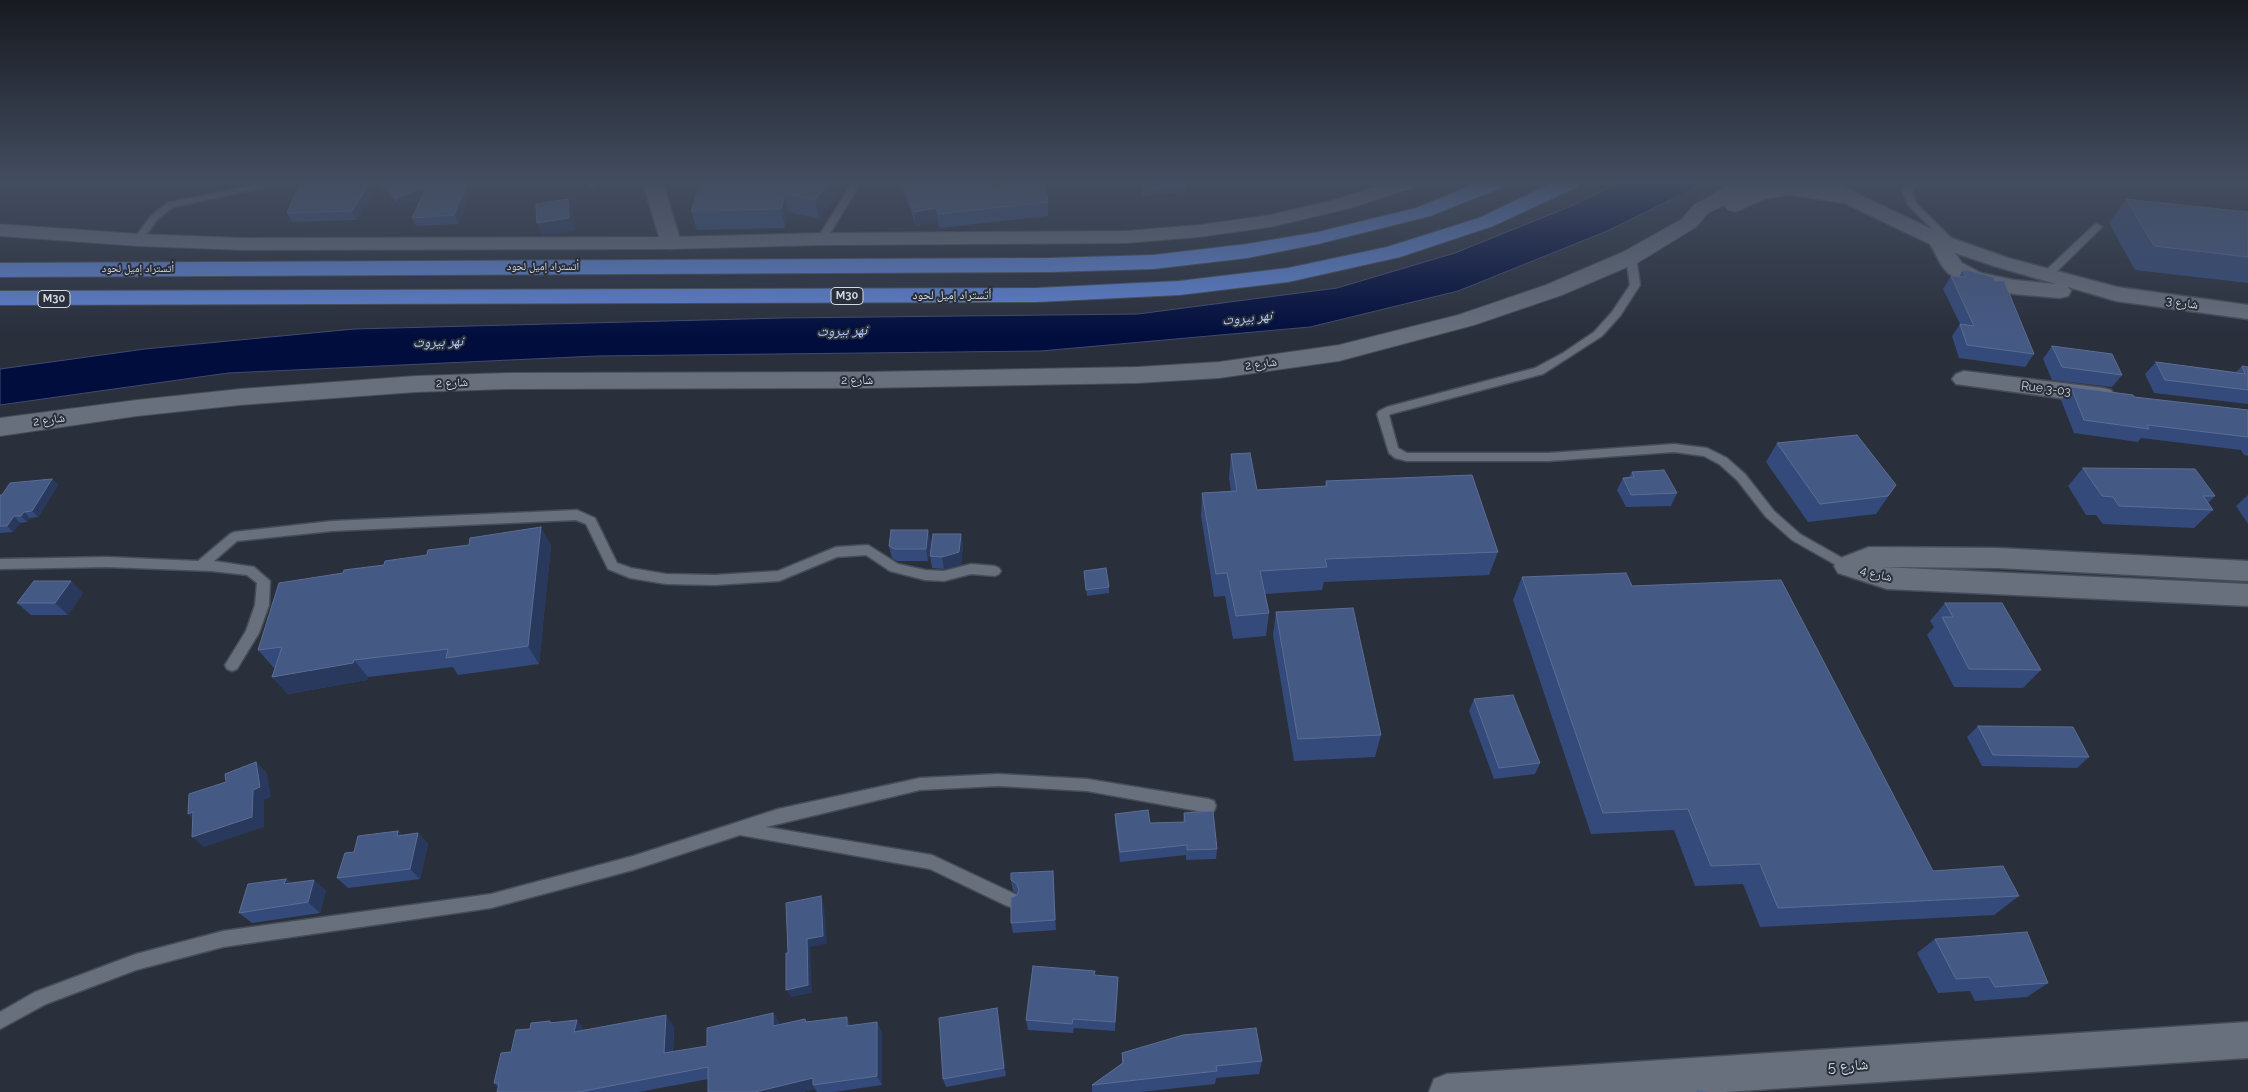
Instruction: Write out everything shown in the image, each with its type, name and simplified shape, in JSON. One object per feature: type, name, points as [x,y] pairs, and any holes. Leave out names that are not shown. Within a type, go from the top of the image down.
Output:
[{"type":"highway","name":"أتستراد إميل لحود","points":[[0,270],[1050,265],[1153,262],[1239,252],[1334,234]]},
{"type":"highway","name":"أتستراد إميل لحود","points":[[108,299],[1036,295],[1179,288],[1288,274],[1392,252],[1449,234]]},
{"type":"highway","points":[[0,251],[148,269]]},
{"type":"highway","name":"M30","points":[[0,298],[108,299]]},
{"type":"highway","points":[[0,312],[108,299]]},
{"type":"street","points":[[55,234],[138,240],[244,244],[671,243],[1126,238],[1168,234]]},
{"type":"street","points":[[668,234],[671,243]]},
{"type":"street","name":"شارع 2","points":[[0,427],[137,408],[240,397],[416,384],[507,381],[875,380],[1137,375],[1218,370],[1339,353],[1466,320],[1554,290],[1631,257],[1670,234]]},
{"type":"street","points":[[1928,234],[1946,243]]},
{"type":"street","name":"شارع 3","points":[[1946,243],[1949,262],[1964,273],[2016,277],[2047,275],[2116,294],[2248,312]]},
{"type":"street","name":"شارع 3","points":[[2016,277],[2090,294],[2116,294]]},
{"type":"street","name":"Rue 3-03","points":[[1964,379],[2121,398]]},
{"type":"street","name":"شارع 4","points":[[1847,566],[1869,557],[1998,558],[2248,570]]},
{"type":"street","name":"شارع 4","points":[[1847,566],[1887,579],[2236,594]]},
{"type":"street","name":"شارع 5","points":[[1448,1092],[2248,1040]]},
{"type":"lane","points":[[138,240],[142,234]]},
{"type":"lane","points":[[822,240],[826,234]]},
{"type":"lane","points":[[1938,234],[1946,243]]},
{"type":"lane","points":[[2047,275],[2090,234]]},
{"type":"lane","points":[[1631,257],[1635,285],[1616,314],[1598,334],[1539,371],[1387,411],[1383,414],[1393,450],[1398,455],[1407,457],[1549,457],[1674,448],[1707,452],[1723,461],[1742,477],[1770,514],[1796,537],[1847,566]]},
{"type":"lane","points":[[200,566],[234,537],[332,526],[577,515],[591,521],[612,566],[630,573],[666,579],[715,580],[779,576],[836,552],[868,550],[894,568],[925,575],[944,576],[971,570],[995,571]]},
{"type":"lane","points":[[0,564],[107,562],[250,570],[264,581],[262,605],[252,634],[232,665]]},
{"type":"lane","points":[[2204,569],[2236,594]]},
{"type":"lane","points":[[0,1021],[41,998],[136,962],[223,939],[491,901],[632,863],[778,816],[920,784],[998,780],[1087,785],[1208,806]]},
{"type":"lane","points":[[738,828],[932,862],[1011,900]]},
{"type":"water","name":"نهر بيروت","points":[[1502,234],[1600,234],[1458,291],[1310,327],[1041,351],[597,356],[228,373],[0,405],[0,369],[145,349],[354,329],[783,318],[1138,314],[1337,288],[1455,253]]},
{"type":"building","points":[[2147,234],[2248,234],[2248,257],[2154,246]]},
{"type":"building","points":[[1963,270],[1993,277],[1995,281],[2004,281],[2034,354],[1967,345],[1960,324],[1974,326],[1951,276],[1966,277]]},
{"type":"building","points":[[2052,346],[2112,354],[2122,375],[2062,367]]},
{"type":"building","points":[[2156,362],[2245,374],[2242,366],[2248,367],[2248,390],[2165,380]]},
{"type":"building","points":[[2071,387],[2133,395],[2134,397],[2248,410],[2248,437],[2147,425],[2149,429],[2084,420]]},
{"type":"building","points":[[1857,435],[1896,485],[1888,496],[1820,504],[1777,443]]},
{"type":"building","points":[[1250,453],[1257,490],[1327,486],[1326,481],[1472,475],[1498,552],[1325,559],[1327,567],[1260,571],[1269,613],[1236,616],[1227,573],[1216,574],[1202,493],[1237,491],[1231,454]]},
{"type":"building","points":[[2083,468],[2195,469],[2215,496],[2203,496],[2213,510],[2119,506],[2113,497],[2102,496]]},
{"type":"building","points":[[1664,470],[1677,493],[1631,495],[1623,478],[1634,477],[1632,472]]},
{"type":"building","points":[[52,479],[32,511],[24,512],[21,516],[14,516],[7,526],[0,526],[0,495],[2,495],[10,483]]},
{"type":"building","points":[[541,527],[528,646],[446,658],[448,649],[354,660],[353,663],[272,677],[282,647],[258,650],[279,583],[343,573],[344,570],[384,565],[385,561],[427,555],[428,550],[469,545],[470,538]]},
{"type":"building","points":[[891,530],[928,530],[926,549],[895,549],[889,546]]},
{"type":"building","points":[[933,534],[961,534],[959,552],[942,557],[930,556]]},
{"type":"building","points":[[1106,568],[1109,587],[1086,590],[1084,571]]},
{"type":"building","points":[[1626,573],[1632,586],[1781,580],[1933,871],[2003,866],[2019,896],[1778,908],[1760,864],[1711,866],[1688,809],[1603,813],[1522,577]]},
{"type":"building","points":[[34,581],[71,581],[55,603],[17,603]]},
{"type":"building","points":[[1945,603],[2002,603],[2041,670],[1969,669],[1942,617],[1953,617]]},
{"type":"building","points":[[1353,608],[1381,735],[1298,739],[1276,612]]},
{"type":"building","points":[[1513,695],[1540,763],[1499,768],[1474,699]]},
{"type":"building","points":[[1978,726],[2073,727],[2089,757],[1993,755]]},
{"type":"building","points":[[256,762],[260,787],[253,790],[252,817],[192,837],[193,812],[188,814],[189,794],[226,782],[225,774]]},
{"type":"building","points":[[1148,810],[1150,823],[1185,822],[1184,813],[1213,811],[1217,849],[1187,850],[1187,845],[1120,852],[1115,814]]},
{"type":"building","points":[[398,831],[397,836],[418,833],[410,869],[337,878],[345,853],[354,852],[358,836]]},
{"type":"building","points":[[1053,871],[1055,920],[1011,923],[1011,898],[1017,895],[1019,890],[1017,884],[1011,880],[1011,873]]},
{"type":"building","points":[[286,879],[284,884],[314,880],[308,902],[239,913],[248,884]]},
{"type":"building","points":[[821,896],[823,936],[807,939],[808,985],[786,990],[786,953],[788,953],[786,903]]},
{"type":"building","points":[[2027,932],[2048,983],[1995,987],[1989,977],[1956,979],[1935,939]]},
{"type":"building","points":[[1033,966],[1095,971],[1094,975],[1118,977],[1115,1022],[1073,1019],[1072,1024],[1026,1020]]},
{"type":"building","points":[[997,1008],[1004,1068],[943,1079],[939,1018]]},
{"type":"building","points":[[773,1013],[773,1026],[805,1019],[806,1022],[847,1017],[847,1026],[877,1022],[877,1076],[813,1085],[813,1078],[755,1092],[708,1092],[708,1067],[579,1092],[497,1092],[499,1083],[494,1083],[501,1053],[511,1052],[516,1030],[530,1029],[531,1023],[577,1020],[574,1032],[666,1015],[664,1053],[707,1046],[707,1028]]},
{"type":"building","points":[[1256,1028],[1262,1061],[1216,1066],[1217,1071],[1092,1085],[1123,1063],[1122,1053],[1183,1035]]}]
